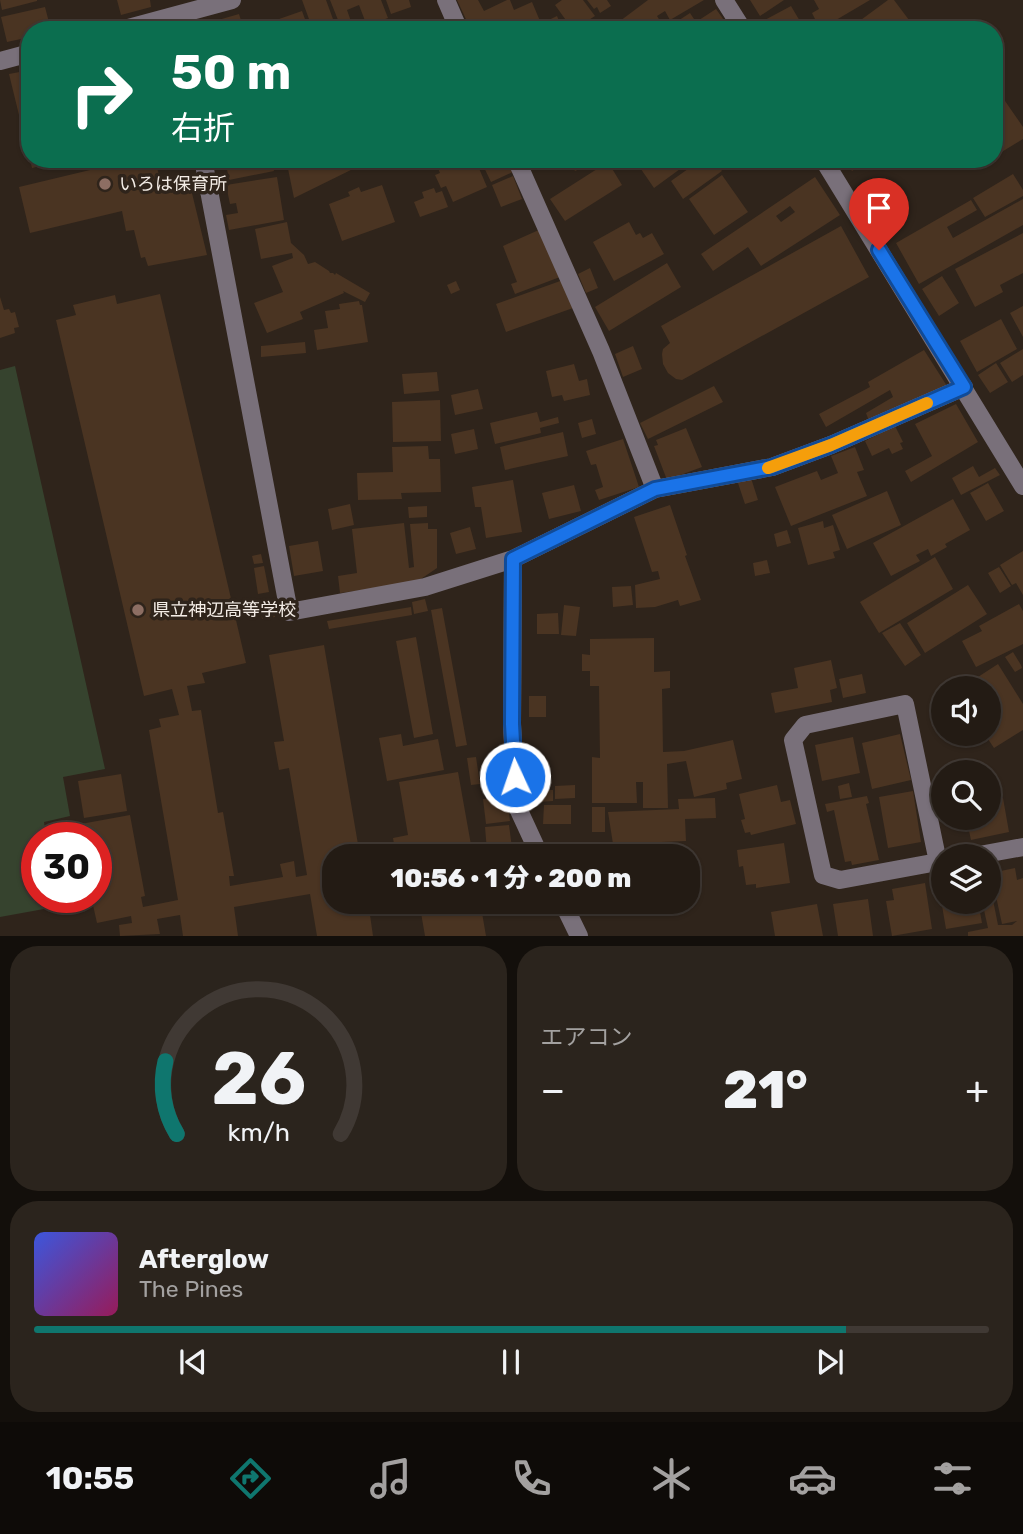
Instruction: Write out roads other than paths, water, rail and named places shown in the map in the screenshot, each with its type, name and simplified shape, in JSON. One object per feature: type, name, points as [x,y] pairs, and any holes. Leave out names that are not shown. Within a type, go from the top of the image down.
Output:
[{"type":"street","points":[[182,21],[232,0]]},
{"type":"street","points":[[446,0],[455,21]]},
{"type":"street","points":[[724,0],[737,21]]},
{"type":"street","points":[[0,61],[21,55]]},
{"type":"street","points":[[205,168],[289,612],[425,587],[513,559],[655,489],[772,467],[831,445],[964,387]]},
{"type":"street","points":[[520,168],[601,351],[655,489]]},
{"type":"street","points":[[829,168],[1023,486]]},
{"type":"street","points":[[513,559],[512,724],[516,804],[534,844]]},
{"type":"street","points":[[905,704],[941,861],[841,880],[823,875],[793,740],[805,725],[905,704]]},
{"type":"street","points":[[1001,852],[1023,848]]},
{"type":"street","points":[[568,914],[579,936]]},
{"type":"place","name":"いろは保育所","points":[[105,184]]},
{"type":"place","name":"県立神辺高等学校","points":[[138,610]]}]
